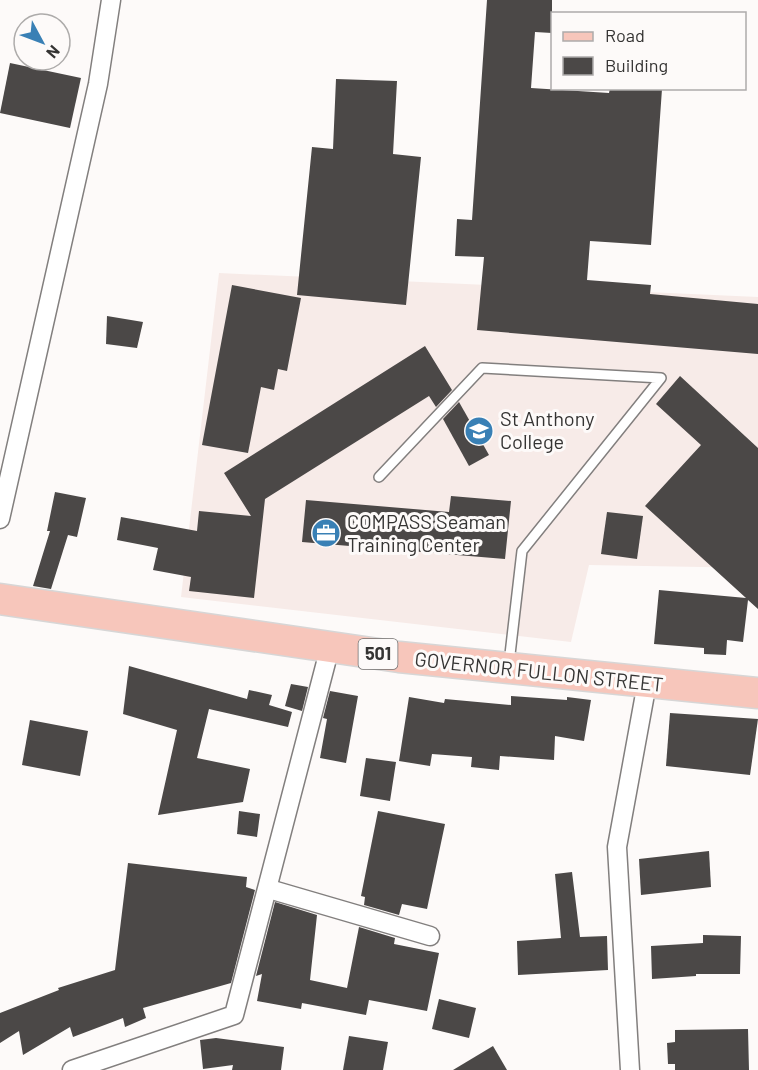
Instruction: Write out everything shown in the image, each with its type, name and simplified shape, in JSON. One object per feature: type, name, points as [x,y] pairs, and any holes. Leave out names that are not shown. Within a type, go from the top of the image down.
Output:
[{"type":"main road","name":"GOVERNOR FULLON STREET","points":[[0,599],[330,647],[647,683],[758,693]]},
{"type":"street","points":[[0,519],[98,84],[111,0]]},
{"type":"street","points":[[72,1070],[234,1015],[269,889],[330,647]]},
{"type":"street","points":[[630,1070],[617,847],[647,683]]},
{"type":"street","points":[[269,889],[430,936]]},
{"type":"lane","points":[[380,477],[482,368],[661,378],[522,551],[508,668]]},
{"type":"shaded area","name":"St Anthony College","points":[[219,273],[758,297],[758,568],[589,565],[571,642],[181,597]]},
{"type":"building","points":[[487,0],[552,0],[551,33],[535,32],[531,88],[609,93],[610,90],[662,90],[651,245],[590,241],[587,280],[651,285],[650,294],[758,304],[758,354],[477,330],[484,257],[455,256],[457,219],[472,220]]},
{"type":"building","points":[[10,63],[12,63],[12,72],[53,72],[81,78],[70,128],[0,113]]},
{"type":"building","points":[[336,79],[397,81],[393,154],[421,157],[406,305],[297,295],[312,147],[333,149]]},
{"type":"building","points":[[232,285],[301,298],[287,371],[278,369],[274,390],[261,387],[248,453],[202,445]]},
{"type":"building","points":[[107,316],[143,322],[137,348],[106,344]]},
{"type":"building","points":[[425,346],[452,390],[436,407],[429,396],[265,499],[254,598],[189,591],[191,577],[153,570],[158,548],[117,540],[121,517],[197,531],[199,511],[251,516],[224,473]]},
{"type":"building","points":[[680,376],[758,448],[758,609],[748,600],[743,642],[727,640],[726,655],[704,654],[704,648],[654,644],[659,590],[746,598],[645,506],[701,445],[656,404]]},
{"type":"building","points":[[459,402],[489,455],[469,466],[443,419]]},
{"type":"building","points":[[55,492],[86,498],[77,537],[68,535],[51,589],[33,586],[50,531],[47,531]]},
{"type":"building","points":[[451,496],[511,501],[505,559],[302,542],[306,500],[449,512]]},
{"type":"building","points":[[607,512],[643,516],[637,559],[601,554]]},
{"type":"building","points":[[129,666],[247,699],[249,690],[272,695],[269,705],[292,712],[288,727],[209,709],[197,758],[250,769],[243,802],[158,815],[177,730],[123,714]]},
{"type":"building","points":[[291,684],[308,687],[302,711],[285,706]]},
{"type":"building","points":[[330,691],[358,696],[346,763],[320,758],[327,719],[323,718]]},
{"type":"building","points":[[511,696],[591,700],[584,741],[555,736],[554,760],[500,756],[499,770],[471,767],[472,757],[432,754],[430,766],[399,761],[409,697],[444,703],[445,699],[511,705]]},
{"type":"building","points":[[670,713],[758,719],[750,775],[666,766]]},
{"type":"building","points":[[30,720],[88,731],[80,776],[22,765]]},
{"type":"building","points":[[366,758],[396,762],[390,801],[360,796]]},
{"type":"building","points":[[239,811],[260,814],[257,837],[237,834]]},
{"type":"building","points":[[378,811],[445,824],[427,909],[402,904],[399,915],[364,905],[365,897],[361,896]]},
{"type":"building","points":[[709,851],[711,887],[641,895],[639,859]]},
{"type":"building","points":[[128,863],[247,877],[246,887],[255,890],[231,983],[143,1008],[146,1018],[125,1027],[123,1018],[73,1037],[70,1027],[23,1055],[19,1031],[0,1043],[0,1013],[59,990],[58,988],[115,970]]},
{"type":"building","points":[[572,872],[580,937],[607,936],[608,970],[518,975],[517,941],[561,938],[555,874]]},
{"type":"building","points":[[275,902],[317,915],[310,980],[347,988],[359,927],[395,938],[394,944],[439,953],[427,1011],[369,1000],[366,1015],[302,1003],[301,1009],[257,1001],[262,974],[256,976]]},
{"type":"building","points":[[703,935],[741,936],[740,974],[696,974],[696,976],[652,979],[651,946],[703,943]]},
{"type":"building","points":[[439,999],[476,1008],[469,1038],[432,1029]]},
{"type":"building","points":[[748,1029],[749,1070],[675,1070],[675,1064],[668,1064],[667,1043],[675,1042],[675,1030]]},
{"type":"building","points":[[349,1036],[388,1042],[383,1070],[343,1070]]},
{"type":"building","points":[[216,1038],[284,1047],[281,1070],[232,1070],[233,1065],[203,1069],[200,1040]]},
{"type":"building","points":[[493,1046],[507,1070],[453,1070]]},
{"type":"place","name":"St Anthony College","points":[[479,431]]},
{"type":"place","name":"COMPASS Seaman Training Center","points":[[326,533]]}]
